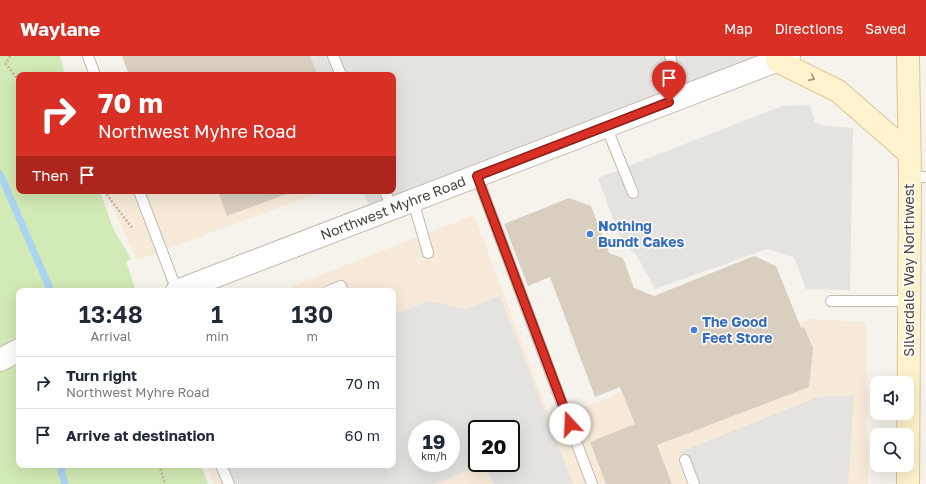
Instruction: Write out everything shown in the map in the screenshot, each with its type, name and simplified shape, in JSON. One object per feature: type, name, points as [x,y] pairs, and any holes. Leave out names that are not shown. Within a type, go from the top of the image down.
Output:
[{"type":"main road","name":"Silverdale Way Northwest","points":[[908,56],[910,154],[918,177],[909,301],[908,484]]},
{"type":"main road","points":[[783,58],[838,91],[910,154]]},
{"type":"street","name":"Northwest Myhre Road","points":[[184,288],[388,200],[413,201],[783,58]]},
{"type":"street","points":[[0,360],[16,352]]},
{"type":"lane","points":[[88,56],[94,72]]},
{"type":"lane","points":[[333,56],[340,72]]},
{"type":"lane","points":[[670,56],[681,97]]},
{"type":"lane","points":[[606,126],[633,193]]},
{"type":"lane","points":[[477,176],[592,484]]},
{"type":"lane","points":[[140,194],[176,288]]},
{"type":"lane","points":[[413,201],[428,253]]},
{"type":"lane","points":[[831,301],[909,301]]},
{"type":"lane","points":[[685,460],[694,484]]},
{"type":"lane","points":[[222,468],[229,484]]},
{"type":"path","points":[[10,56],[6,64],[16,77]]},
{"type":"path","points":[[160,468],[165,484]]},
{"type":"shaded area","points":[[310,56],[772,56],[373,216],[364,194],[396,194],[396,72],[317,72]]},
{"type":"shaded area","points":[[810,105],[815,122],[824,126],[853,128],[850,290],[806,289],[794,257],[767,249],[655,289],[637,256],[622,243],[598,178],[782,106]]},
{"type":"shaded area","points":[[106,194],[316,194],[137,260]]},
{"type":"shaded area","points":[[474,215],[551,420],[811,319],[866,322],[868,484],[214,484],[208,468],[396,468],[396,288],[288,288]]},
{"type":"shaded area","points":[[500,296],[573,484],[493,484],[488,472],[520,472],[520,420],[468,420],[468,471],[434,484],[222,484],[216,468],[396,468],[396,314],[428,301],[466,309]]},
{"type":"shaded area","points":[[854,395],[848,484],[691,484],[680,452],[818,397]]},
{"type":"green space","points":[[0,56],[60,56],[64,72],[16,72],[16,194],[101,194],[113,228],[131,259],[126,262],[135,288],[16,288],[16,468],[202,468],[208,484],[0,484]]},
{"type":"building","points":[[122,56],[310,56],[317,72],[128,72]]},
{"type":"building","points":[[219,194],[286,194],[227,216]]},
{"type":"building","points":[[569,198],[591,206],[609,253],[623,258],[634,288],[654,296],[754,256],[776,266],[801,328],[804,327],[813,348],[809,387],[657,445],[672,484],[606,484],[590,442],[635,424],[620,387],[595,397],[550,277],[528,286],[504,224]]},
{"type":"waterway","points":[[0,174],[50,288]]},
{"type":"waterway","points":[[62,468],[61,471],[65,484]]},
{"type":"place","name":"Nothing Bundt Cakes","points":[[590,234]]},
{"type":"place","name":"The Good Feet Store","points":[[694,330]]},
{"type":"route","points":[[570,424],[477,176],[669,102]]}]
